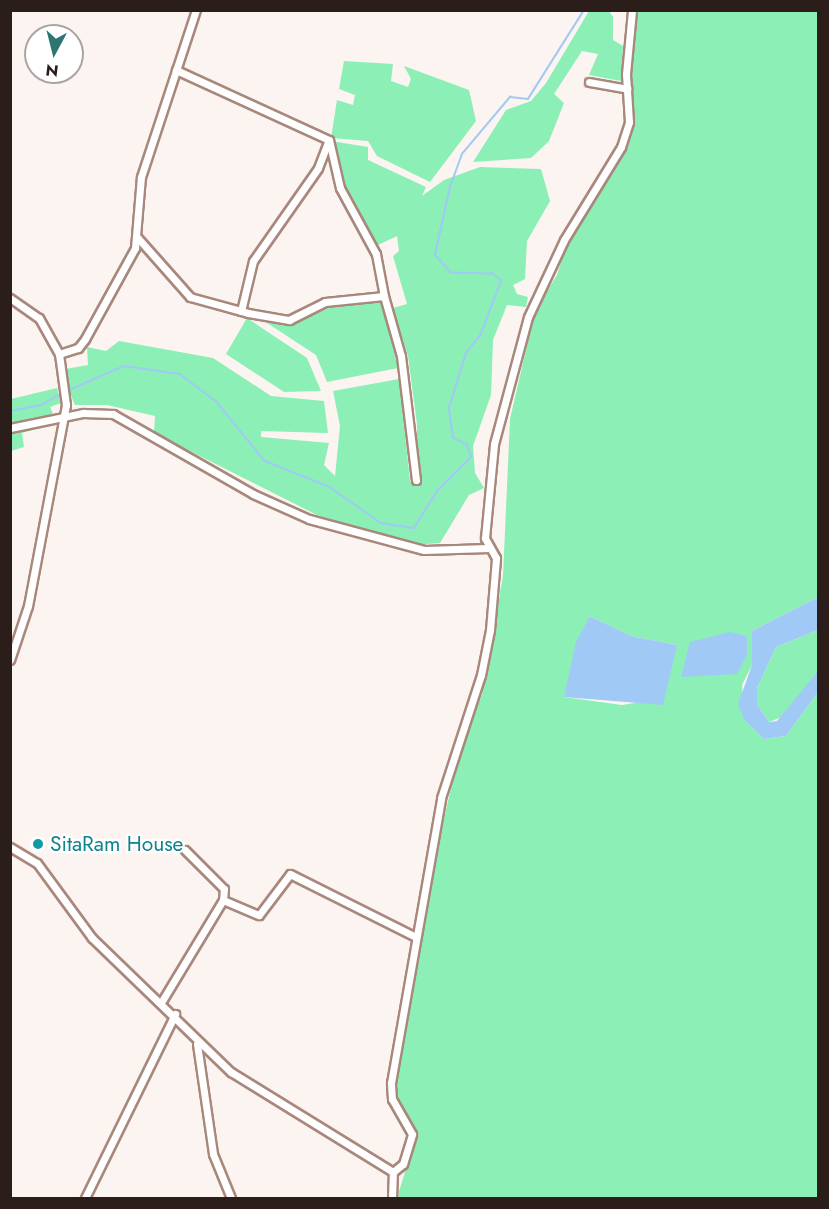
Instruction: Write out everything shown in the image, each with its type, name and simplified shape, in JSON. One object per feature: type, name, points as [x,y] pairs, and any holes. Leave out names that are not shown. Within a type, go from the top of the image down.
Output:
[{"type":"street","points":[[59,354],[78,348],[84,339],[137,237],[141,177],[196,10]]},
{"type":"street","points":[[392,1198],[393,1172],[411,1149],[412,1134],[392,1099],[391,1083],[416,937],[441,798],[488,642],[496,558],[489,548],[494,444],[528,317],[564,240],[621,147],[630,122],[627,90],[632,10]]},
{"type":"street","points":[[176,70],[328,140]]},
{"type":"street","points":[[589,82],[627,90]]},
{"type":"street","points":[[328,140],[340,188],[376,254],[384,296],[401,356],[416,480]]},
{"type":"street","points":[[241,311],[253,261],[318,168],[328,140]]},
{"type":"street","points":[[137,237],[190,297],[241,311],[290,320],[325,302],[384,296]]},
{"type":"street","points":[[10,298],[39,318],[59,354],[60,389],[64,398],[64,416],[27,606],[10,660]]},
{"type":"street","points":[[10,428],[64,416],[113,414],[253,494],[309,519],[424,550],[489,548]]},
{"type":"street","points":[[10,847],[37,862],[92,938],[175,1014],[197,1044],[285,1110],[393,1172]]},
{"type":"street","points":[[162,1001],[224,900],[224,890],[185,849]]},
{"type":"street","points":[[224,900],[259,915],[290,874],[416,937]]},
{"type":"street","points":[[85,1198],[175,1014]]},
{"type":"street","points":[[197,1044],[213,1154],[231,1198]]},
{"type":"green space","points":[[589,11],[609,11],[613,17],[613,40],[623,46],[621,81],[589,75],[598,54],[582,51],[554,94],[564,103],[549,141],[531,158],[473,162],[506,110],[531,101],[546,83]]},
{"type":"green space","points":[[634,11],[818,11],[818,597],[752,631],[752,665],[742,685],[745,721],[764,739],[786,736],[818,692],[818,1198],[397,1198],[416,1136],[395,1094],[397,1071],[438,844],[463,738],[482,695],[503,576],[510,419],[535,311],[557,275],[570,234],[629,134]],"holes":[[[590,616],[631,636],[677,645],[661,699],[622,705],[564,697]]]},
{"type":"green space","points":[[344,61],[393,64],[391,81],[408,87],[411,79],[404,66],[469,90],[476,121],[430,182],[377,156],[368,141],[331,138],[337,100],[353,105],[355,95],[339,89]]},
{"type":"green space","points":[[331,141],[368,147],[368,160],[426,187],[422,196],[444,180],[480,167],[541,169],[550,201],[527,241],[525,279],[513,285],[517,294],[528,297],[526,307],[507,305],[493,340],[491,395],[473,446],[475,473],[484,488],[469,495],[440,543],[415,545],[317,515],[154,433],[155,416],[107,405],[75,405],[60,370],[88,365],[87,347],[106,351],[119,341],[213,358],[271,396],[324,401],[328,433],[261,431],[261,437],[329,443],[324,465],[335,476],[340,426],[333,391],[399,379],[410,481],[417,486],[417,424],[408,356],[393,308],[407,304],[393,256],[399,251],[397,236],[376,246],[341,188]]},
{"type":"green space","points":[[382,302],[398,368],[327,382],[316,355],[261,319],[293,324],[338,304]]},
{"type":"green space","points":[[247,318],[307,358],[321,391],[284,392],[226,354]]},
{"type":"green space","points":[[57,388],[61,403],[50,407],[57,423],[22,433],[24,447],[11,451],[11,399]]},
{"type":"green space","points":[[818,630],[818,671],[784,716],[769,722],[757,704],[757,688],[776,647]]},
{"type":"water","points":[[818,597],[818,630],[776,647],[757,688],[757,704],[769,722],[777,721],[818,671],[818,692],[786,736],[764,739],[745,721],[738,704],[752,665],[752,631]]},
{"type":"water","points":[[590,616],[631,636],[677,645],[663,705],[564,697],[576,642]]},
{"type":"water","points":[[730,632],[747,636],[747,655],[737,674],[681,677],[690,642]]},
{"type":"waterway","points":[[67,391],[124,366],[180,374],[216,401],[265,461],[330,487],[381,523],[414,528],[437,491],[471,457],[467,445],[453,438],[449,408],[466,353],[480,336],[501,281],[493,274],[451,273],[435,255],[450,187],[462,154],[510,97],[528,99],[584,10]]},
{"type":"waterway","points":[[10,411],[41,405],[63,393]]},
{"type":"place","name":"SitaRam House","points":[[38,844]]}]
